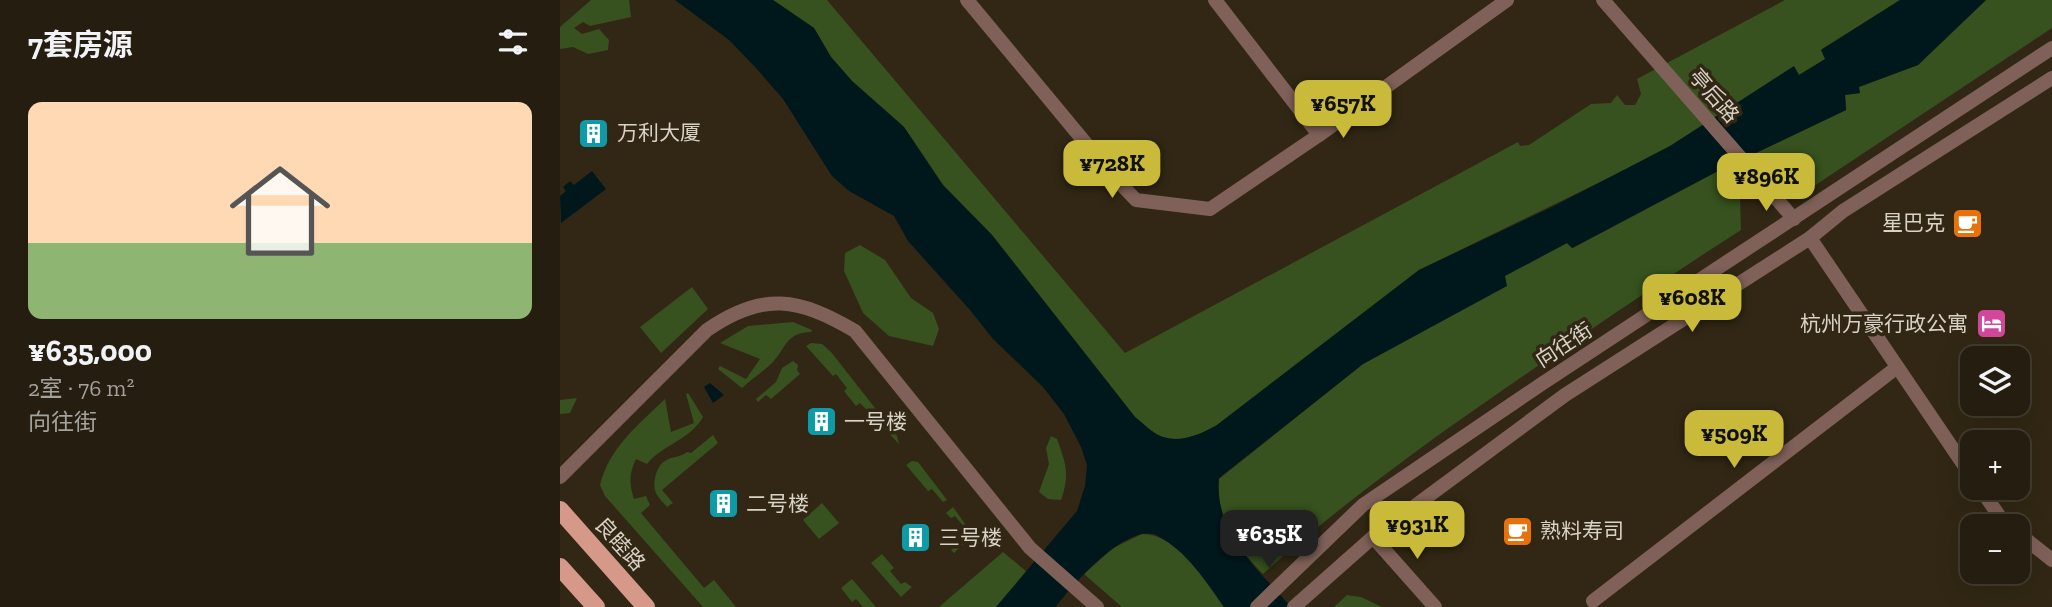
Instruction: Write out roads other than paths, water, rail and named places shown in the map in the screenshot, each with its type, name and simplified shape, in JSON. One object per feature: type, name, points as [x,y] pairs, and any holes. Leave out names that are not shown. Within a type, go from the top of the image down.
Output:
[{"type":"main road","name":"良睦路","points":[[560,510],[646,607]]},
{"type":"main road","points":[[560,567],[596,607]]},
{"type":"street","points":[[967,0],[1112,175],[1136,200],[1210,209],[1320,135],[1507,0]]},
{"type":"street","points":[[1215,0],[1320,135]]},
{"type":"street","name":"亭后路","points":[[1603,0],[1794,219]]},
{"type":"street","name":"向往街","points":[[1257,607],[1363,505],[1543,383],[2052,48]]},
{"type":"street","name":"向往街","points":[[1294,607],[1373,537],[1565,395],[1810,238],[1843,211],[2052,78]]},
{"type":"street","points":[[1810,238],[1960,460]]},
{"type":"street","points":[[560,477],[707,330],[728,316],[760,305],[788,303],[823,312],[855,331],[1030,548],[1097,607]]},
{"type":"street","points":[[1593,601],[1896,368]]},
{"type":"street","points":[[1373,537],[1435,607]]},
{"type":"street","points":[[2030,543],[2052,560]]},
{"type":"water","points":[[675,0],[773,0],[814,28],[831,57],[852,81],[904,127],[943,185],[992,235],[1135,417],[1159,436],[1177,439],[1198,434],[1217,425],[1419,270],[1554,206],[1670,146],[1794,66],[1799,75],[1825,59],[1821,50],[1900,0],[1986,0],[1918,65],[1859,87],[1860,93],[1845,95],[1846,110],[1718,171],[1572,248],[1567,243],[1505,276],[1507,286],[1363,364],[1219,478],[1219,498],[1231,533],[1252,564],[1291,607],[1224,607],[1195,567],[1178,550],[1158,536],[1146,534],[1132,537],[1102,558],[1056,607],[996,607],[1077,511],[1085,486],[1087,465],[1064,414],[1043,387],[993,339],[908,241],[894,216],[849,191],[832,176],[783,99],[756,68],[729,40]]},
{"type":"water","points":[[592,171],[606,189],[561,223],[560,196],[566,191],[563,187],[570,181],[574,185]]},
{"type":"water","points":[[710,383],[724,395],[713,403],[704,387]]},
{"type":"place","name":"万利大厦","points":[[594,133]]},
{"type":"place","name":"星巴克","points":[[1968,223]]},
{"type":"place","name":"杭州万豪行政公寓","points":[[1991,324]]},
{"type":"place","name":"一号楼","points":[[821,422]]},
{"type":"place","name":"二号楼","points":[[723,504]]},
{"type":"place","name":"熟料寿司","points":[[1517,531]]},
{"type":"place","name":"三号楼","points":[[916,538]]}]
